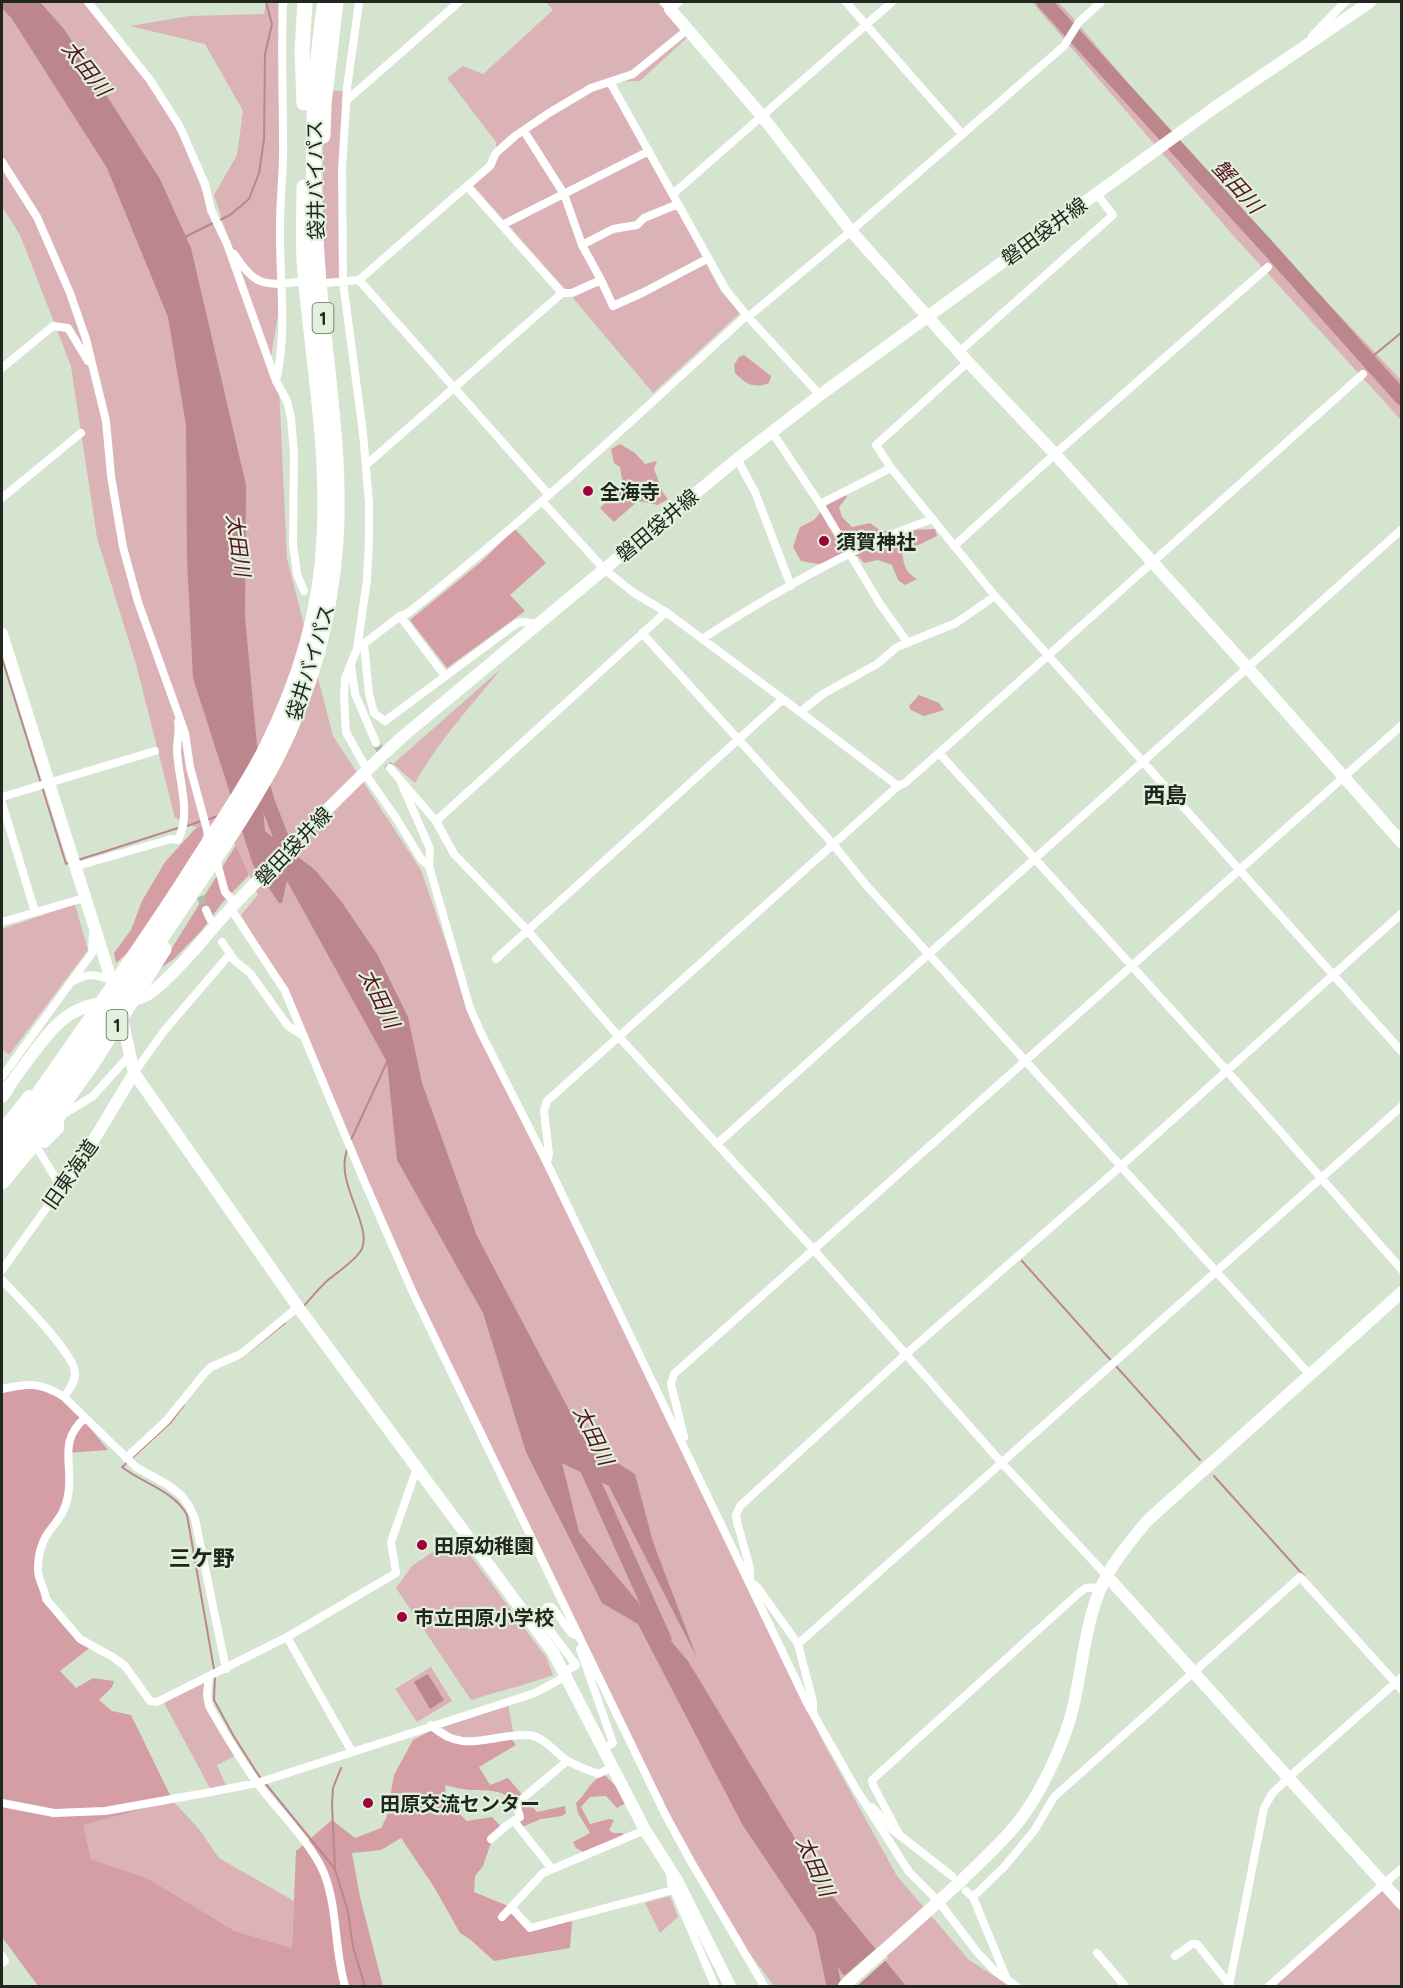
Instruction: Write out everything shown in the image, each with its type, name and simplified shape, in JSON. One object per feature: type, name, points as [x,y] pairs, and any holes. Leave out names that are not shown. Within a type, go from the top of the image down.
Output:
[{"type":"highway","points":[[304,2],[302,50],[304,103]]},
{"type":"highway","name":"袋井バイパス","points":[[3,1174],[42,1134],[92,1064],[158,961],[211,863],[242,817],[294,722],[315,633],[324,539],[325,491],[321,411],[304,271],[304,103],[314,2]]},
{"type":"highway","name":"袋井バイパス","points":[[2,1144],[113,981],[170,903],[231,808],[264,751],[331,592],[336,540],[337,489],[332,409],[318,270],[313,103],[325,2]]},
{"type":"highway","points":[[318,270],[324,104],[336,2]]},
{"type":"street","points":[[88,2],[150,80],[180,127],[205,184],[211,210],[226,244],[276,381],[287,401],[294,453],[293,544],[297,574],[304,591]]},
{"type":"street","points":[[276,381],[280,363],[282,284],[280,227],[284,139],[281,76],[283,2]]},
{"type":"street","points":[[359,2],[346,101],[342,170],[343,282],[369,503],[369,539],[361,646],[374,713],[385,721],[517,623],[538,624]]},
{"type":"street","points":[[346,101],[459,2]]},
{"type":"street","points":[[846,2],[962,134]]},
{"type":"street","points":[[673,194],[892,2]]},
{"type":"street","points":[[429,866],[421,859],[396,818],[363,773],[346,732],[345,678],[361,646],[451,579],[545,498],[747,316],[852,231],[1064,46],[1079,22],[1101,2]]},
{"type":"street","points":[[1304,45],[1345,2]]},
{"type":"street","name":"磐田袋井線","points":[[3,1090],[46,1034],[72,1012],[91,1004],[118,1003],[140,998],[151,992],[185,960],[363,773],[402,736],[737,459],[820,395],[1174,136],[1370,2]]},
{"type":"street","points":[[671,4],[687,30],[762,116],[852,231],[968,362],[1055,454],[1247,667],[1401,843]]},
{"type":"street","points":[[326,283],[359,280],[490,166],[496,153],[515,136],[549,112],[591,88],[633,74],[687,30]]},
{"type":"street","points":[[610,81],[726,290],[820,395]]},
{"type":"street","points":[[524,131],[564,194],[582,245],[613,306],[707,259]]},
{"type":"street","points":[[502,225],[649,151]]},
{"type":"street","points":[[2,162],[37,217],[70,293],[95,371],[106,421],[112,486],[123,547],[138,602],[185,733],[197,794],[225,892],[236,904],[276,974],[414,1295],[667,1818],[764,1986]]},
{"type":"street","points":[[467,186],[562,293]]},
{"type":"street","points":[[959,352],[1113,215],[1096,193]]},
{"type":"street","points":[[582,245],[613,229],[637,225],[645,218],[678,204]]},
{"type":"street","points":[[226,244],[246,271],[264,284],[298,282]]},
{"type":"street","points":[[954,546],[1268,267]]},
{"type":"street","points":[[359,280],[453,388],[604,569],[634,593],[666,612],[898,786]]},
{"type":"street","points":[[366,465],[562,293],[572,293],[601,280]]},
{"type":"street","points":[[2,368],[52,326],[68,328],[95,371]]},
{"type":"street","points":[[968,362],[876,445],[891,468],[995,596],[1401,1052]]},
{"type":"street","points":[[546,1161],[549,1154],[544,1111],[547,1101],[898,786],[905,783],[939,753],[1364,374]]},
{"type":"street","points":[[772,432],[820,504],[880,604],[908,643]]},
{"type":"street","points":[[2,498],[81,433]]},
{"type":"street","points":[[737,459],[755,492],[791,586]]},
{"type":"street","points":[[820,504],[891,468]]},
{"type":"street","points":[[702,639],[756,604],[850,553],[933,519]]},
{"type":"street","points":[[717,1144],[1401,529]]},
{"type":"street","points":[[800,712],[823,694],[877,664],[897,647],[956,623],[995,596]]},
{"type":"street","points":[[436,821],[666,612]]},
{"type":"street","points":[[400,616],[445,676]]},
{"type":"street","points":[[642,633],[833,844],[866,885],[1024,1061],[1310,1375]]},
{"type":"street","points":[[2,642],[113,981],[134,1074],[298,1307],[553,1652],[645,1830],[669,1869],[730,1986]]},
{"type":"street","points":[[351,665],[355,694],[376,743]]},
{"type":"street","points":[[496,959],[783,699]]},
{"type":"street","points":[[74,867],[171,838],[178,840],[184,816],[177,750],[179,728],[176,707]]},
{"type":"street","points":[[687,1450],[671,1378],[1401,725]]},
{"type":"street","points":[[2,797],[155,751]]},
{"type":"street","points":[[939,753],[1227,1071],[1401,1270]]},
{"type":"street","points":[[390,768],[436,821],[454,854],[528,931],[619,1037],[814,1250],[1104,1581],[1193,1672],[1401,1904]]},
{"type":"street","points":[[400,780],[430,849],[429,866],[470,1008],[481,1033],[687,1450],[813,1714],[856,1789],[909,1872],[939,1902],[977,1952],[995,1971],[1016,1986]]},
{"type":"street","points":[[2,803],[34,912]]},
{"type":"street","points":[[2,922],[84,897]]},
{"type":"street","points":[[206,909],[210,920]]},
{"type":"street","points":[[813,1714],[813,1702],[798,1644],[758,1588],[750,1581],[750,1568],[736,1515],[740,1506],[906,1354],[1120,1167],[1401,913]]},
{"type":"street","points":[[3,1090],[49,1013],[92,953],[94,928]]},
{"type":"street","points":[[222,942],[234,961],[250,973],[288,1026],[304,1036]]},
{"type":"street","points":[[134,1074],[164,1031],[230,954]]},
{"type":"street","points":[[73,981],[87,974],[113,981]]},
{"type":"street","points":[[2,1130],[41,1080],[95,1000],[113,981]]},
{"type":"street","points":[[49,1013],[72,1012]]},
{"type":"street","points":[[32,1138],[45,1144],[60,1129],[60,1119],[64,1114],[93,1096],[129,1056]]},
{"type":"street","name":"旧東海道","points":[[2,1270],[99,1134],[134,1074]]},
{"type":"street","points":[[798,1644],[1401,1106]]},
{"type":"street","points":[[2,1113],[32,1138],[62,1186]]},
{"type":"street","points":[[2,1280],[40,1320],[73,1365],[75,1379],[64,1397]]},
{"type":"street","points":[[844,1986],[939,1902],[992,1851],[1019,1821],[1035,1797],[1063,1741],[1073,1709],[1087,1635],[1104,1581],[1118,1557],[1147,1521],[1401,1292]]},
{"type":"street","points":[[126,1458],[166,1421],[211,1367],[241,1354],[298,1307]]},
{"type":"street","points":[[2,1389],[32,1384],[48,1388],[64,1397],[136,1467],[182,1496],[195,1518],[226,1668]]},
{"type":"street","points":[[85,1418],[75,1426],[71,1433],[67,1453],[70,1486],[68,1499],[62,1517],[46,1537],[39,1560],[38,1576],[46,1593],[46,1599],[80,1639],[125,1666],[150,1701],[157,1702],[287,1637],[396,1573],[396,1561],[391,1542],[417,1468]]},
{"type":"street","points":[[1007,1979],[970,1894],[1004,1867],[1034,1831],[1054,1797],[1300,1577],[1399,1682],[1288,1778],[1272,1794],[1264,1808],[1229,1985]]},
{"type":"street","points":[[900,1836],[872,1780],[1080,1592],[1104,1581]]},
{"type":"street","points":[[2,1803],[54,1813],[105,1811],[257,1783],[535,1693],[576,1665],[545,1624],[547,1607],[552,1607],[571,1633],[578,1637],[583,1659],[613,1743],[603,1749]]},
{"type":"street","points":[[287,1637],[352,1752]]},
{"type":"street","points":[[209,1676],[207,1695],[209,1706],[257,1783],[323,1870],[332,1895],[339,1959],[345,1986]]},
{"type":"street","points":[[432,1725],[438,1731],[456,1740],[471,1743],[495,1737],[530,1735],[540,1738],[567,1761],[598,1774],[613,1767]]},
{"type":"street","points":[[490,1839],[520,1817],[516,1804],[567,1761]]},
{"type":"street","points":[[856,1789],[900,1836],[952,1876]]},
{"type":"street","points":[[514,1821],[552,1869]]},
{"type":"street","points":[[502,1917],[543,1873],[645,1830]]},
{"type":"street","points":[[1269,1986],[1401,1868]]},
{"type":"street","points":[[669,1869],[673,1890],[715,1986]]},
{"type":"street","points":[[512,1907],[530,1928],[673,1890]]},
{"type":"street","points":[[1175,1956],[1192,1944],[1197,1944],[1229,1985]]},
{"type":"street","points":[[1097,1953],[1125,1986]]},
{"type":"street","points":[[2,1956],[5,1961],[2,1963]]},
{"type":"shaded area","points":[[2,2],[84,2],[150,80],[181,138],[260,334],[214,195],[237,155],[243,111],[205,44],[130,26],[189,16],[264,14],[266,2],[278,2],[283,146],[282,291],[270,363],[279,387],[287,559],[333,736],[421,870],[473,1022],[703,1485],[823,1742],[897,1876],[969,1960],[1010,1986],[774,1986],[732,1930],[667,1818],[371,1198],[285,991],[241,915],[258,895],[236,845],[175,818],[136,664],[97,538],[71,366],[20,235],[2,206]]},
{"type":"shaded area","points":[[546,2],[662,2],[691,34],[640,81],[610,82],[720,290],[740,313],[653,393],[471,183],[496,154],[496,142],[447,78],[463,66],[483,74],[553,10]]},
{"type":"shaded area","points":[[1032,2],[1058,2],[1067,11],[1201,169],[1401,380],[1401,420],[1231,233]]},
{"type":"shaded area","points":[[326,90],[343,91],[343,282],[323,280],[323,135]]},
{"type":"shaded area","points":[[744,355],[771,376],[769,383],[759,386],[750,384],[735,373],[734,365],[739,357]]},
{"type":"shaded area","points":[[620,444],[635,453],[645,464],[657,461],[654,469],[663,493],[668,499],[658,505],[638,501],[614,522],[600,508],[623,485],[620,467],[614,463],[611,449]]},
{"type":"shaded area","points":[[844,492],[847,497],[839,507],[842,517],[852,527],[870,523],[881,531],[935,529],[937,536],[902,553],[906,569],[917,579],[905,585],[898,580],[892,565],[878,560],[864,563],[858,556],[818,564],[801,561],[793,547],[800,527],[814,520],[833,497]]},
{"type":"shaded area","points":[[515,529],[546,563],[510,595],[525,611],[447,668],[410,620],[481,562]]},
{"type":"shaded area","points":[[502,668],[445,738],[415,783],[393,764]]},
{"type":"shaded area","points":[[919,695],[939,703],[944,710],[924,716],[911,710],[909,706]]},
{"type":"shaded area","points":[[205,823],[202,840],[141,941],[116,963],[114,953],[131,930],[142,901],[165,862],[194,830]]},
{"type":"shaded area","points":[[236,845],[249,875],[222,903],[202,930],[174,959],[159,969]]},
{"type":"shaded area","points":[[75,904],[88,950],[9,1055],[2,1049],[2,929]]},
{"type":"shaded area","points":[[29,1384],[67,1400],[108,1450],[67,1453],[69,1494],[37,1553],[47,1599],[92,1646],[60,1671],[76,1688],[93,1678],[114,1681],[112,1687],[99,1700],[112,1711],[131,1715],[173,1801],[83,1825],[91,1859],[147,1878],[235,1931],[292,1948],[296,1851],[332,1820],[355,1838],[381,1828],[387,1816],[394,1775],[413,1740],[430,1731],[469,1743],[510,1737],[516,1745],[479,1767],[490,1785],[508,1778],[537,1812],[565,1806],[566,1813],[562,1816],[541,1819],[522,1827],[514,1821],[520,1817],[512,1801],[501,1793],[466,1790],[445,1785],[446,1801],[467,1821],[492,1817],[503,1829],[492,1840],[483,1866],[475,1876],[474,1892],[513,1908],[530,1928],[572,1921],[570,1948],[494,1961],[460,1933],[434,1887],[401,1838],[381,1850],[352,1853],[360,1897],[383,1986],[38,1986],[2,1937],[2,1389]]},
{"type":"shaded area","points":[[456,1536],[546,1657],[553,1675],[471,1700],[396,1588],[412,1566]]},
{"type":"shaded area","points":[[431,1667],[452,1701],[417,1722],[395,1689]]},
{"type":"shaded area","points":[[209,1680],[208,1702],[239,1754],[217,1765],[227,1788],[212,1792],[162,1699]]},
{"type":"shaded area","points":[[508,1704],[514,1737],[462,1741],[441,1727]]},
{"type":"shaded area","points":[[604,1774],[630,1801],[617,1808],[606,1796],[590,1797],[581,1807],[590,1824],[609,1819],[614,1820],[609,1830],[613,1833],[623,1833],[625,1839],[587,1854],[576,1848],[573,1842],[590,1833],[578,1813],[576,1803]]},
{"type":"shaded area","points":[[173,1801],[199,1829],[219,1858],[294,1901],[292,1948],[235,1931],[147,1878],[91,1859],[82,1825]]},
{"type":"shaded area","points":[[1382,1890],[1401,1912],[1401,1986],[1274,1986]]},
{"type":"shaded area","points":[[670,1896],[678,1917],[660,1933],[645,1903]]},
{"type":"water","points":[[2,2],[40,2],[64,29],[160,179],[191,248],[246,485],[245,617],[265,831],[315,870],[341,901],[377,954],[408,1017],[422,1083],[477,1236],[587,1444],[635,1474],[653,1542],[697,1658],[609,1486],[562,1463],[579,1532],[688,1661],[823,1885],[906,1986],[854,1986],[842,1973],[742,1824],[638,1624],[602,1603],[526,1452],[483,1313],[397,1160],[387,1062],[287,881],[282,903],[279,903],[253,865],[193,678],[187,559],[186,425],[168,317],[107,168],[12,19],[2,8]]},
{"type":"water","points":[[428,1674],[444,1700],[430,1709],[414,1682]]},
{"type":"pier","points":[[284,842],[298,853],[265,887],[254,873]]},
{"type":"pier","points":[[878,1947],[888,1958],[857,1986],[850,1986],[842,1978]]},
{"type":"waterway","points":[[220,220],[230,215],[249,199],[259,173],[264,140],[265,54],[272,24],[266,2]]},
{"type":"waterway","name":"蟹田川","points":[[1044,2],[1402,398]]},
{"type":"waterway","points":[[185,237],[215,222]]},
{"type":"waterway","points":[[1367,361],[1402,332]]},
{"type":"waterway","points":[[2,658],[66,864],[69,862]]},
{"type":"waterway","name":"太田川","points":[[260,776],[291,863]]},
{"type":"waterway","points":[[207,820],[218,816]]},
{"type":"waterway","points":[[187,826],[201,821]]},
{"type":"waterway","points":[[78,860],[178,828]]},
{"type":"waterway","points":[[350,1142],[387,1062]]},
{"type":"waterway","points":[[303,1307],[325,1283],[357,1256],[364,1242],[363,1231],[346,1177],[344,1163],[347,1150]]},
{"type":"waterway","points":[[1022,1261],[1200,1460]]},
{"type":"waterway","points":[[241,1358],[285,1323]]},
{"type":"waterway","points":[[132,1458],[171,1422],[184,1405]]},
{"type":"waterway","name":"太田川","points":[[583,1459],[664,1639]]},
{"type":"waterway","points":[[128,1462],[122,1467],[167,1494],[187,1515],[214,1669]]},
{"type":"waterway","points":[[1214,1476],[1304,1576]]},
{"type":"waterway","points":[[215,1675],[214,1700],[261,1779]]},
{"type":"waterway","points":[[341,1768],[333,1788],[335,1869],[348,1912],[353,1947],[365,1986]]},
{"type":"waterway","points":[[265,1783],[335,1869]]},
{"type":"waterway","name":"太田川","points":[[823,1933],[834,1986]]},
{"type":"tunnel","points":[[376,743],[390,768]]},
{"type":"tunnel","points":[[196,885],[206,910]]},
{"type":"place","name":"全海寺","points":[[588,491]]},
{"type":"place","name":"須賀神社","points":[[824,541]]},
{"type":"place","name":"田原幼稚園","points":[[422,1545]]},
{"type":"place","name":"市立田原小学校","points":[[402,1617]]},
{"type":"place","name":"田原交流センター","points":[[368,1803]]},
{"type":"district","name":"西島","points":[[1165,795]]},
{"type":"district","name":"三ケ野","points":[[202,1558]]}]
